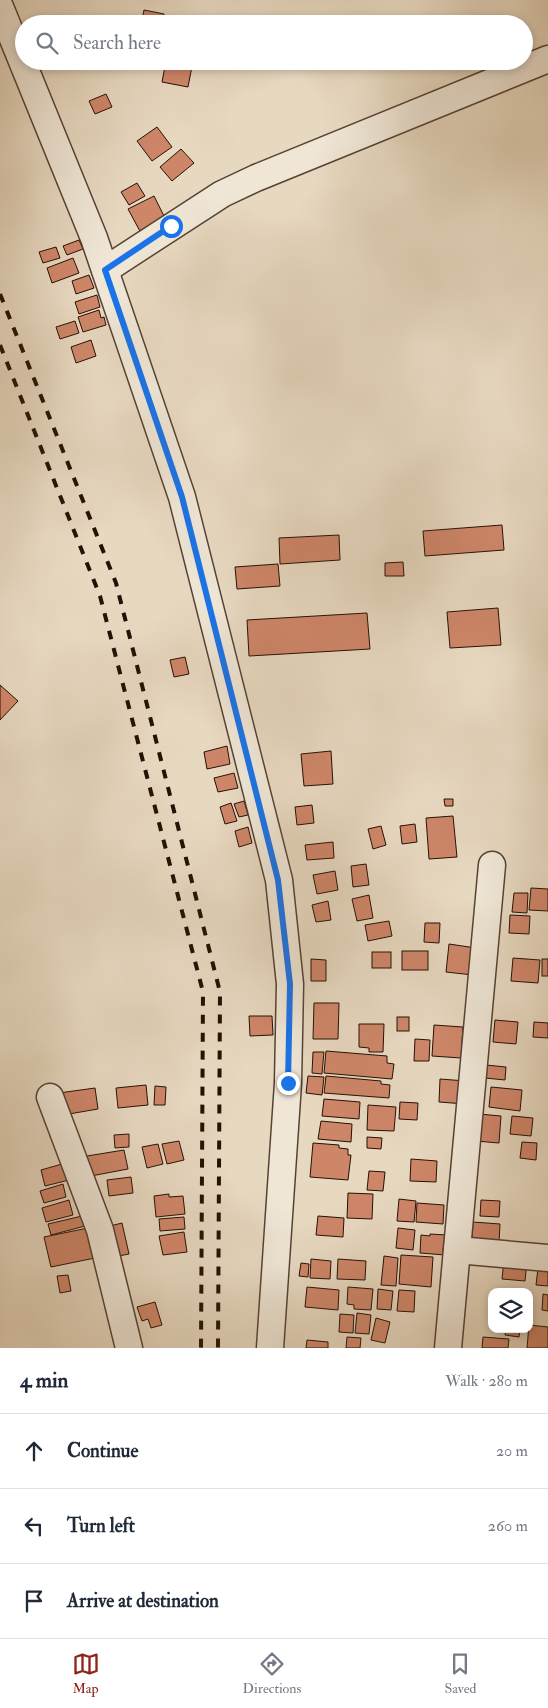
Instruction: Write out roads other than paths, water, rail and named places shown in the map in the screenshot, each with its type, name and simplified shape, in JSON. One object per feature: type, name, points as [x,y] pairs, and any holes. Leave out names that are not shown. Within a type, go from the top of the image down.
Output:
[{"type":"street","points":[[0,7],[15,44]]},
{"type":"street","points":[[533,66],[548,60]]},
{"type":"street","points":[[26,70],[94,238],[182,497],[278,880],[290,984],[288,1083],[270,1348]]},
{"type":"street","points":[[105,270],[222,194],[256,178],[523,70]]},
{"type":"street","points":[[448,1348],[492,865]]},
{"type":"street","points":[[50,1097],[100,1230],[130,1348]]},
{"type":"street","points":[[457,1250],[548,1258]]},
{"type":"railway","points":[[0,294],[116,583],[220,992],[218,1348]]},
{"type":"railway","points":[[0,345],[100,596],[203,992],[201,1348]]}]
